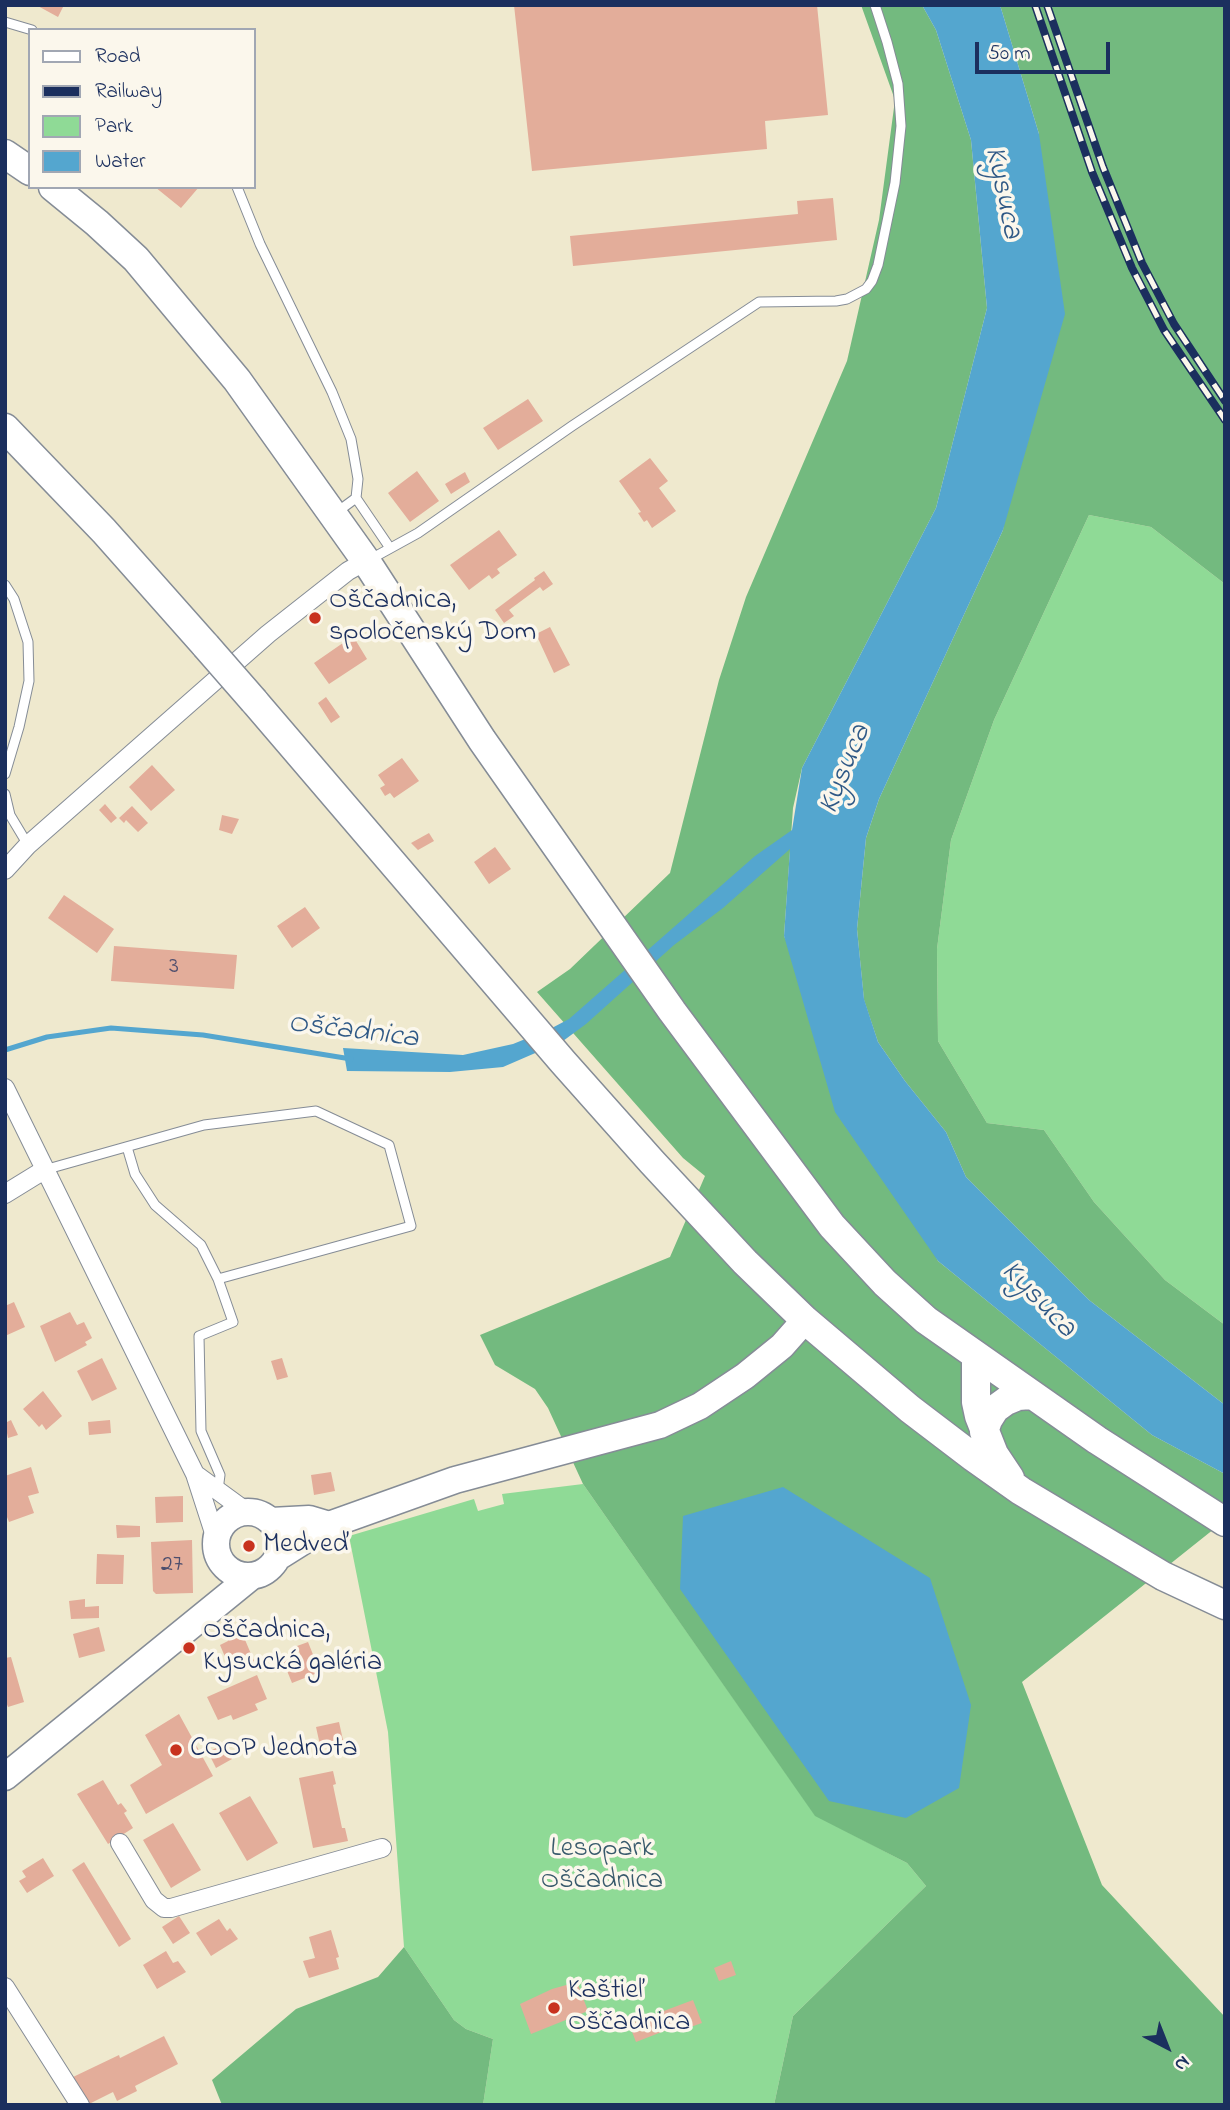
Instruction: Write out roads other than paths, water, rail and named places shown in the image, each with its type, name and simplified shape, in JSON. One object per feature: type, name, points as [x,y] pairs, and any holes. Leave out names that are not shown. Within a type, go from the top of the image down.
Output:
[{"type":"main road","points":[[5,154],[28,170]]},
{"type":"main road","points":[[55,189],[97,223],[153,278],[237,380],[366,561],[482,740],[672,1011],[832,1226],[916,1311],[1031,1395],[1174,1492],[1225,1522]]},
{"type":"main road","points":[[5,428],[104,531],[206,646],[563,1062],[736,1252],[806,1320],[910,1409],[1021,1491],[1163,1576],[1225,1605]]},
{"type":"main road","points":[[976,1356],[976,1402],[984,1432],[1003,1469],[1021,1491]]},
{"type":"main road","points":[[984,1432],[995,1409],[1018,1396],[1031,1395]]},
{"type":"street","points":[[5,870],[28,845],[268,634],[348,571],[366,561]]},
{"type":"street","points":[[8,1094],[195,1474],[217,1548],[232,1573],[252,1577]]},
{"type":"street","points":[[5,1194],[44,1170]]},
{"type":"street","points":[[5,1777],[252,1577],[268,1570],[278,1557],[329,1525],[455,1480],[660,1425],[700,1406],[745,1376],[782,1346],[806,1320]]},
{"type":"street","points":[[195,1474],[259,1517],[280,1538],[278,1557]]},
{"type":"street","points":[[199,1619],[217,1548],[218,1531],[230,1517],[310,1519],[329,1525]]},
{"type":"street","points":[[121,1843],[154,1900],[164,1908],[172,1908],[382,1848]]},
{"type":"street","points":[[5,1987],[80,2105]]},
{"type":"lane","points":[[366,561],[418,533],[572,426],[759,302],[836,301],[866,289],[872,281],[880,252],[895,183],[901,126],[898,84],[875,5]]},
{"type":"lane","points":[[5,22],[28,29]]},
{"type":"lane","points":[[238,189],[260,244],[332,392],[351,439],[358,479],[356,498],[390,548]]},
{"type":"lane","points":[[333,515],[356,498]]},
{"type":"lane","points":[[5,585],[13,599],[28,642],[29,681],[5,774]]},
{"type":"lane","points":[[5,794],[10,815],[28,845]]},
{"type":"lane","points":[[44,1170],[204,1125],[316,1111],[389,1145],[411,1226],[218,1279]]},
{"type":"lane","points":[[127,1147],[135,1174],[155,1205],[201,1245],[218,1279],[233,1322],[199,1336],[201,1431],[220,1475],[218,1490]]},
{"type":"water","name":"Kysuca","points":[[922,5],[1000,5],[1039,134],[1065,314],[1003,530],[879,799],[866,838],[857,929],[864,999],[878,1042],[946,1132],[966,1177],[1089,1300],[1225,1405],[1225,1474],[1152,1435],[938,1261],[835,1112],[784,936],[790,849],[563,1041],[503,1067],[450,1072],[347,1071],[343,1048],[463,1055],[513,1044],[569,1019],[755,856],[792,830],[802,768],[936,508],[987,308],[971,140],[936,30]]},
{"type":"water","points":[[783,1487],[930,1578],[971,1705],[959,1788],[906,1818],[829,1801],[680,1589],[683,1516]]},
{"type":"waterway","name":"Oščadnica","points":[[5,1050],[47,1037],[111,1028],[203,1035],[351,1059]]},
{"type":"railway","points":[[1035,5],[1092,172],[1132,268],[1164,330],[1225,420]]},
{"type":"railway","points":[[1047,5],[1103,167],[1142,263],[1174,324],[1225,401]]},
{"type":"place","name":"Oščadnica, spoločenský Dom","points":[[315,618]]},
{"type":"place","name":"Medveď","points":[[249,1546]]},
{"type":"place","name":"Oščadnica, Kysucká galéria","points":[[189,1648]]},
{"type":"place","name":"COOP Jednota","points":[[176,1750]]},
{"type":"place","name":"Kaštieľ Oščadnica","points":[[554,2008]]},
{"type":"park label","name":"Lesopark Oščadnica","points":[[602,1866]]}]
